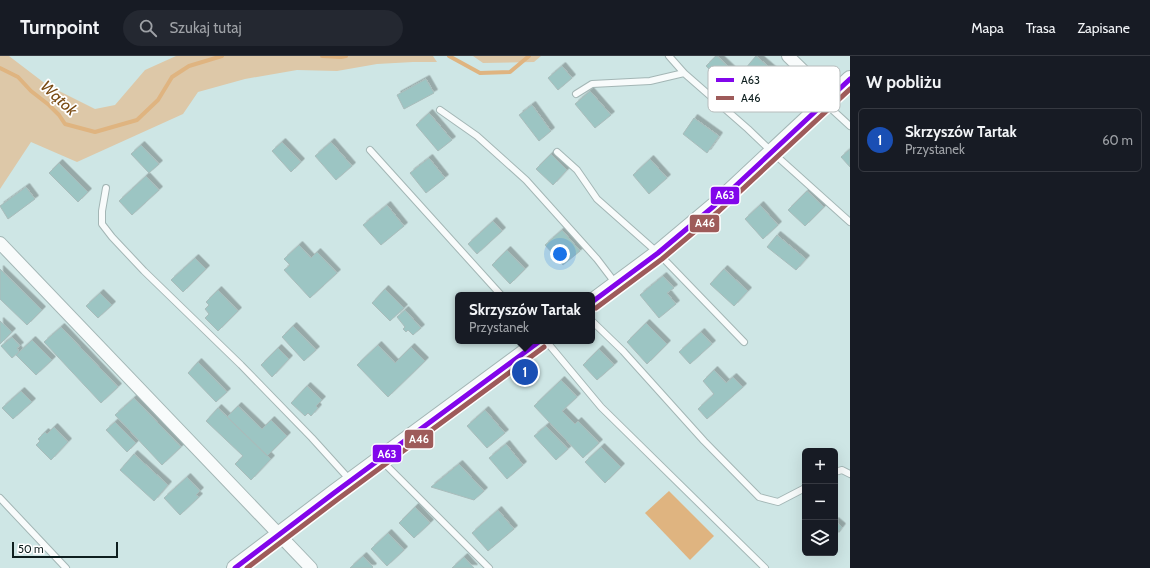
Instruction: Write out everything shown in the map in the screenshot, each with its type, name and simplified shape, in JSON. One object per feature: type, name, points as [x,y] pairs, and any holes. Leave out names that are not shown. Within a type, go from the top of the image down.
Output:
[{"type":"street","points":[[788,56],[797,66]]},
{"type":"street","points":[[840,88],[850,79]]},
{"type":"street","points":[[595,300],[658,253],[714,206],[814,112]]},
{"type":"street","points":[[0,243],[311,568]]},
{"type":"street","points":[[235,568],[536,344]]},
{"type":"lane","points":[[669,56],[684,74],[708,95]]},
{"type":"lane","points":[[576,94],[592,84],[650,81],[684,74]]},
{"type":"lane","points":[[440,110],[477,136],[526,180],[597,259],[616,284]]},
{"type":"lane","points":[[728,112],[850,222]]},
{"type":"lane","points":[[838,112],[850,126]]},
{"type":"lane","points":[[370,150],[498,292]]},
{"type":"lane","points":[[557,152],[577,170],[597,199],[658,253],[744,342]]},
{"type":"lane","points":[[106,188],[102,211],[102,224],[112,237],[144,271],[241,365],[312,438],[351,481]]},
{"type":"lane","points":[[595,324],[623,351],[704,441],[759,497],[778,502],[802,490]]},
{"type":"lane","points":[[548,344],[601,407],[765,568]]},
{"type":"lane","points":[[380,459],[490,568]]},
{"type":"lane","points":[[838,471],[842,470],[850,474]]},
{"type":"lane","points":[[0,498],[66,568]]},
{"type":"shaded area","points":[[0,56],[9,56],[47,85],[95,109],[115,105],[145,70],[176,56],[433,56],[437,62],[377,64],[337,71],[297,70],[245,79],[198,92],[183,114],[77,162],[31,142],[0,189]]},
{"type":"shaded area","points":[[473,56],[541,56],[534,62],[483,63]]},
{"type":"shaded area","points":[[669,491],[714,536],[690,560],[645,513]]},
{"type":"building","points":[[717,56],[728,66],[708,66],[708,68],[706,66]]},
{"type":"building","points":[[756,56],[768,66],[748,66]]},
{"type":"building","points":[[562,66],[572,78],[558,90],[548,78]]},
{"type":"building","points":[[426,79],[434,93],[404,109],[397,95]]},
{"type":"building","points":[[590,91],[611,115],[595,128],[575,104]]},
{"type":"building","points":[[532,105],[551,131],[539,141],[519,115]]},
{"type":"building","points":[[429,113],[452,140],[438,151],[416,125]]},
{"type":"building","points":[[694,118],[719,136],[707,153],[683,134]]},
{"type":"building","points":[[282,142],[301,162],[291,172],[272,151]]},
{"type":"building","points":[[331,142],[352,166],[336,180],[315,156]]},
{"type":"building","points":[[141,145],[159,164],[149,173],[131,154]]},
{"type":"building","points":[[850,149],[850,167],[841,157]]},
{"type":"building","points":[[551,154],[567,170],[553,185],[536,169]]},
{"type":"building","points":[[429,158],[445,178],[426,193],[410,173]]},
{"type":"building","points":[[650,159],[667,178],[649,194],[633,175]]},
{"type":"building","points":[[59,163],[88,192],[78,202],[49,173]]},
{"type":"building","points":[[146,176],[159,190],[132,215],[119,201]]},
{"type":"building","points":[[26,187],[35,199],[8,219],[0,206]]},
{"type":"building","points":[[807,191],[824,207],[805,226],[788,210]]},
{"type":"building","points":[[387,205],[404,226],[381,245],[363,225]]},
{"type":"building","points":[[760,205],[778,225],[763,239],[745,219]]},
{"type":"building","points":[[493,221],[502,231],[477,254],[468,244]]},
{"type":"building","points":[[562,230],[580,251],[563,265],[545,245]]},
{"type":"building","points":[[777,235],[806,259],[796,270],[767,247]]},
{"type":"building","points":[[299,245],[311,258],[317,252],[337,273],[310,298],[284,270],[290,265],[284,259]]},
{"type":"building","points":[[507,250],[525,269],[510,284],[492,265]]},
{"type":"building","points":[[195,258],[206,269],[183,292],[171,280]]},
{"type":"building","points":[[0,269],[42,310],[27,325],[0,299]]},
{"type":"building","points":[[724,269],[748,291],[734,306],[710,284]]},
{"type":"building","points":[[663,276],[674,288],[667,293],[676,304],[659,318],[640,295]]},
{"type":"building","points":[[385,289],[404,308],[390,321],[372,303]]},
{"type":"building","points":[[218,290],[238,311],[218,331],[205,318],[209,314],[205,309],[209,305],[206,302]]},
{"type":"building","points":[[100,293],[112,305],[98,318],[86,306]]},
{"type":"building","points":[[405,310],[421,328],[413,335],[408,330],[406,332],[403,329],[405,327],[397,317]]},
{"type":"building","points":[[0,321],[12,332],[0,344]]},
{"type":"building","points":[[646,323],[667,344],[647,364],[627,342]]},
{"type":"building","points":[[293,326],[316,350],[304,361],[282,337]]},
{"type":"building","points":[[61,327],[118,387],[101,403],[44,342]]},
{"type":"building","points":[[701,332],[712,344],[690,364],[679,352]]},
{"type":"building","points":[[12,337],[20,346],[17,348],[19,352],[12,358],[1,346]]},
{"type":"building","points":[[32,340],[52,360],[36,375],[16,355]]},
{"type":"building","points":[[378,345],[395,363],[411,347],[425,361],[388,397],[357,365]]},
{"type":"building","points":[[278,348],[289,359],[272,377],[261,365]]},
{"type":"building","points":[[599,349],[614,365],[597,380],[583,365]]},
{"type":"building","points":[[198,362],[227,392],[216,402],[188,373]]},
{"type":"building","points":[[714,370],[726,383],[733,377],[743,387],[707,419],[698,409],[714,394],[703,381]]},
{"type":"building","points":[[561,380],[577,397],[562,411],[575,424],[578,421],[599,443],[583,458],[534,406]]},
{"type":"building","points":[[307,386],[322,400],[316,406],[318,408],[311,416],[308,413],[305,416],[291,403]]},
{"type":"building","points":[[21,391],[32,402],[13,419],[2,408]]},
{"type":"building","points":[[134,398],[181,447],[162,465],[115,415]]},
{"type":"building","points":[[238,406],[262,429],[271,420],[287,436],[267,456],[227,417]]},
{"type":"building","points":[[218,408],[271,459],[251,480],[235,464],[243,456],[206,421]]},
{"type":"building","points":[[485,410],[505,433],[487,448],[467,426]]},
{"type":"building","points":[[115,422],[136,443],[127,452],[106,430]]},
{"type":"building","points":[[546,426],[568,449],[556,460],[534,436]]},
{"type":"building","points":[[54,427],[68,442],[51,460],[36,445],[40,441],[38,439],[45,432],[47,434]]},
{"type":"building","points":[[506,444],[523,465],[507,479],[489,458]]},
{"type":"building","points":[[601,447],[621,467],[605,483],[585,462]]},
{"type":"building","points":[[134,454],[168,485],[154,501],[120,470]]},
{"type":"building","points":[[459,464],[484,491],[474,500],[431,487]]},
{"type":"building","points":[[187,477],[200,491],[196,495],[199,497],[180,515],[164,498]]},
{"type":"building","points":[[415,507],[430,523],[414,538],[399,523]]},
{"type":"building","points":[[498,510],[514,529],[488,551],[472,533]]},
{"type":"building","points":[[838,524],[842,527],[838,532]]},
{"type":"building","points":[[388,533],[404,550],[387,566],[371,549]]},
{"type":"building","points":[[363,556],[373,567],[372,568],[350,568]]},
{"type":"building","points":[[464,557],[474,568],[452,568]]},
{"type":"waterway","name":"Wątok","points":[[0,68],[18,77],[31,91],[49,105],[59,115],[65,124],[95,132],[137,120],[158,100],[172,77],[189,66],[222,56]]},
{"type":"waterway","name":"Wątok","points":[[322,56],[346,56]]},
{"type":"waterway","name":"Wątok","points":[[449,56],[480,73],[510,72],[529,56]]},
{"type":"transit line","name":"A63","points":[[840,88],[850,79]]},
{"type":"transit line","name":"A46","points":[[840,98],[850,89]]},
{"type":"transit line","name":"A63","points":[[595,300],[658,253],[714,206],[815,112]]},
{"type":"transit line","name":"A46","points":[[596,308],[662,259],[719,211],[825,112]]},
{"type":"transit line","name":"A63","points":[[235,568],[536,344]]},
{"type":"transit line","name":"A46","points":[[247,568],[544,347]]},
{"type":"place","name":"Skrzyszów Tartak","points":[[525,372]]}]
